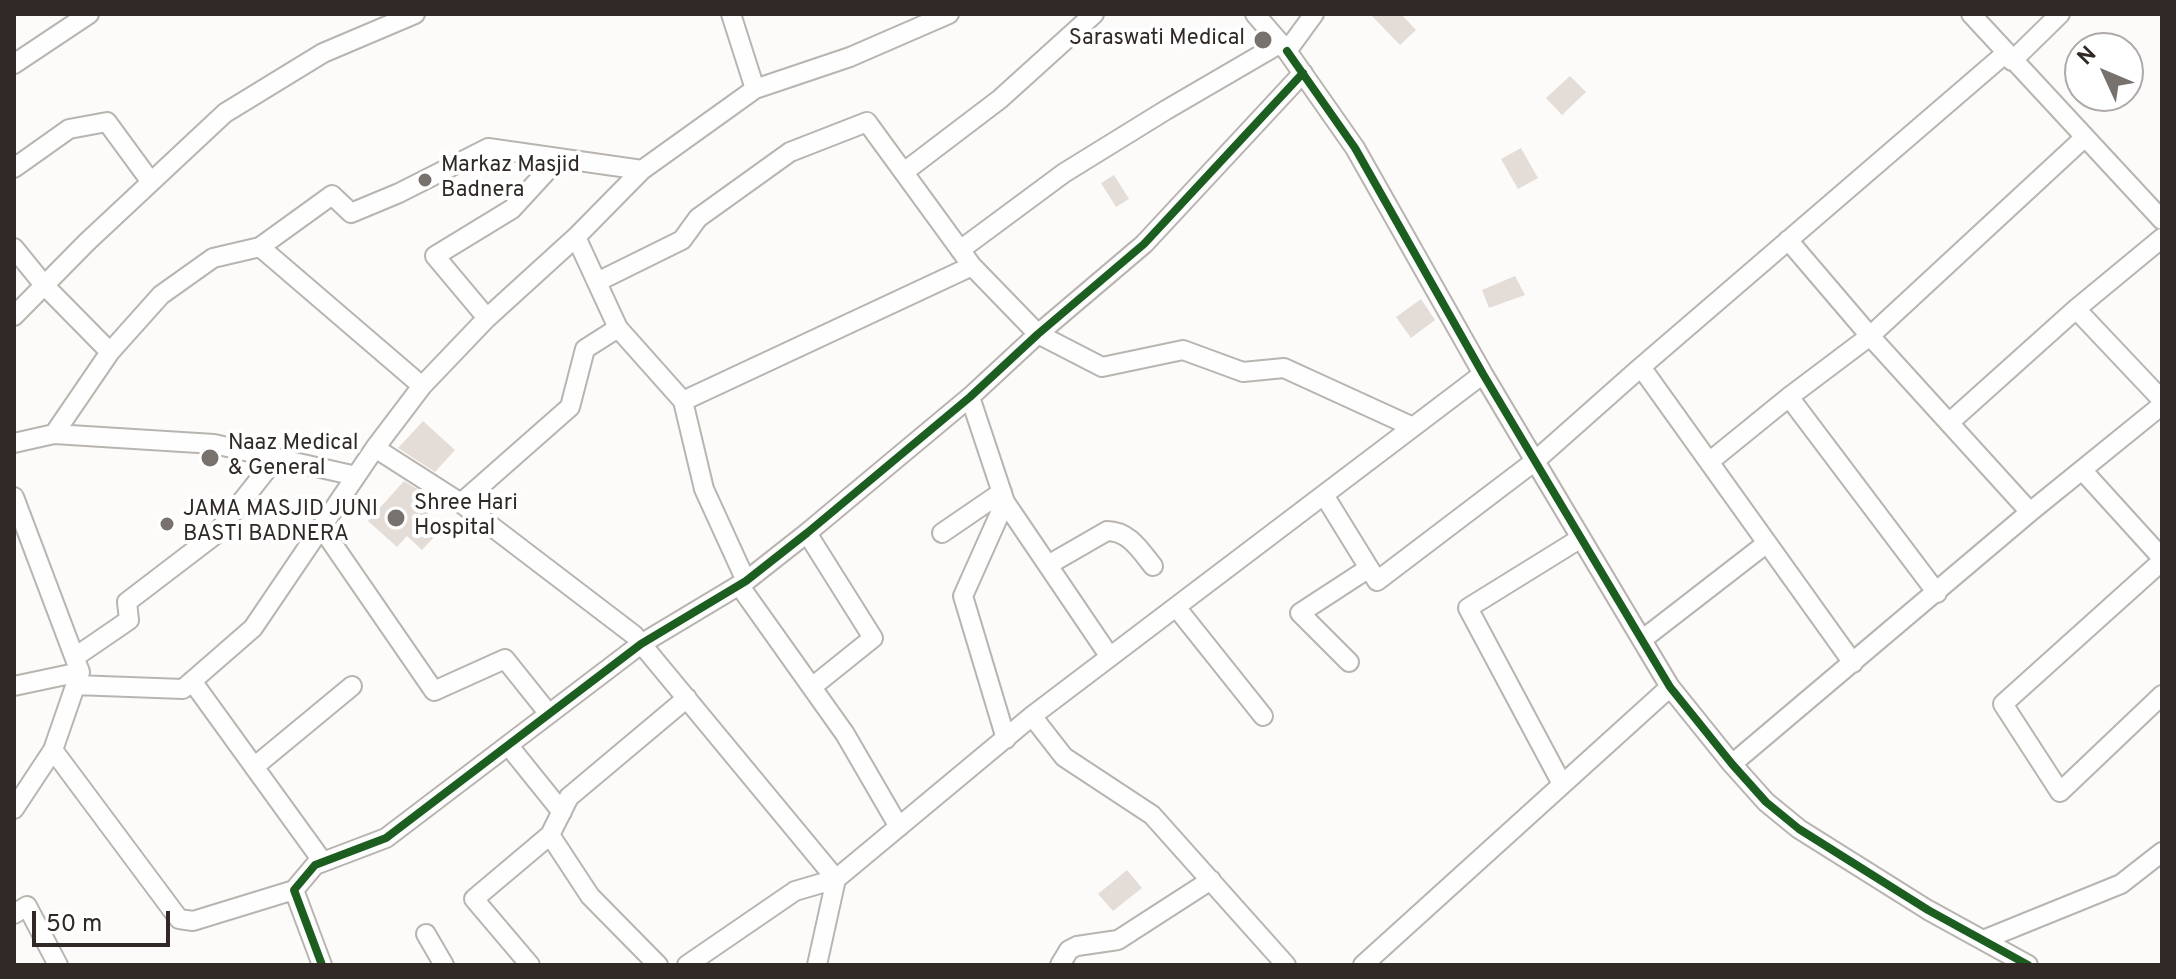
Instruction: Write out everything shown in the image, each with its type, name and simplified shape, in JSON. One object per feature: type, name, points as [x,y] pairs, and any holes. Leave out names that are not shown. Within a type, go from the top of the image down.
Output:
[{"type":"street","points":[[14,64],[89,14]]},
{"type":"street","points":[[14,316],[225,113],[323,53],[415,14]]},
{"type":"street","points":[[731,14],[755,89]]},
{"type":"street","points":[[14,686],[77,671],[183,689],[253,628],[375,448],[422,386],[487,318],[576,237],[642,170],[755,89],[850,57],[949,14]]},
{"type":"street","points":[[904,172],[1000,99],[1094,14]]},
{"type":"street","points":[[1255,14],[1284,47],[1355,148],[1483,374],[1670,687],[1732,764],[1766,802],[1799,829],[1928,910],[2028,965]]},
{"type":"street","points":[[960,250],[1064,173],[1166,110],[1284,47],[1314,14]]},
{"type":"street","points":[[1971,14],[2162,220]]},
{"type":"street","points":[[1324,495],[1377,581],[1535,461],[1788,240],[2060,14]]},
{"type":"street","points":[[53,750],[179,919],[193,921],[294,890],[315,865],[386,838],[641,644],[742,583],[807,533],[970,397],[1038,334],[1144,244],[1303,73]]},
{"type":"street","points":[[14,168],[69,129],[107,122],[151,182]]},
{"type":"street","points":[[597,282],[682,240],[698,218],[790,152],[867,122],[972,266],[1038,334],[1102,367],[1183,350],[1243,372],[1284,368],[1413,427]]},
{"type":"street","points":[[1709,462],[1870,336],[2084,138]]},
{"type":"street","points":[[54,434],[110,352],[161,295],[213,258],[260,247],[332,195],[351,213],[399,193],[488,148],[642,170]]},
{"type":"street","points":[[487,318],[435,256],[512,209],[557,160]]},
{"type":"street","points":[[576,237],[618,328],[683,401],[704,489],[742,583],[845,734],[899,827]]},
{"type":"street","points":[[1950,422],[2076,309],[2162,238]]},
{"type":"street","points":[[1788,240],[1870,336],[2030,512]]},
{"type":"street","points":[[260,247],[422,386]]},
{"type":"street","points":[[14,248],[44,285],[110,352]]},
{"type":"street","points":[[683,401],[972,266]]},
{"type":"street","points":[[1732,764],[2162,402],[2076,309]]},
{"type":"street","points":[[461,503],[570,407],[585,349],[618,328]]},
{"type":"street","points":[[1641,367],[1853,663]]},
{"type":"street","points":[[687,965],[795,891],[836,879],[1032,716],[1483,374]]},
{"type":"street","points":[[970,397],[1004,497],[1110,657]]},
{"type":"street","points":[[1789,397],[1937,593]]},
{"type":"street","points":[[14,443],[54,434],[214,444],[356,476]]},
{"type":"street","points":[[375,448],[461,503],[634,635],[836,879]]},
{"type":"street","points":[[14,809],[53,750],[77,671],[129,620],[127,602],[216,534],[276,458]]},
{"type":"street","points":[[2083,471],[2162,560],[2003,704],[2060,792],[2162,695]]},
{"type":"street","points":[[14,497],[77,671]]},
{"type":"street","points":[[942,533],[1004,497]]},
{"type":"street","points":[[1004,497],[963,596],[1006,739]]},
{"type":"street","points":[[321,527],[434,691],[505,659],[549,714]]},
{"type":"street","points":[[1048,565],[1107,531],[1117,531],[1127,535],[1153,566]]},
{"type":"street","points":[[807,533],[873,638],[812,687]]},
{"type":"street","points":[[1562,784],[1468,608],[1581,538]]},
{"type":"street","points":[[1643,639],[1767,543]]},
{"type":"street","points":[[1349,662],[1300,613],[1369,568]]},
{"type":"street","points":[[1176,607],[1263,716]]},
{"type":"street","points":[[192,681],[323,862]]},
{"type":"street","points":[[254,767],[352,686]]},
{"type":"street","points":[[1363,965],[1670,687]]},
{"type":"street","points":[[530,965],[474,899],[550,835],[569,797],[687,698]]},
{"type":"street","points":[[1032,716],[1064,757],[1152,815],[1286,965]]},
{"type":"street","points":[[508,745],[562,812]]},
{"type":"street","points":[[550,835],[590,896],[658,965]]},
{"type":"street","points":[[1983,940],[2121,884],[2162,852]]},
{"type":"street","points":[[817,965],[836,879]]},
{"type":"street","points":[[1060,965],[1069,950],[1118,940],[1211,880]]},
{"type":"street","points":[[294,890],[322,965]]},
{"type":"street","points":[[14,914],[27,906],[58,965]]},
{"type":"street","points":[[426,934],[444,965]]},
{"type":"building","points":[[1370,14],[1401,14],[1416,30],[1400,45]]},
{"type":"building","points":[[1570,76],[1586,92],[1562,115],[1546,98]]},
{"type":"building","points":[[1521,148],[1538,178],[1518,189],[1501,159]]},
{"type":"building","points":[[1114,175],[1129,199],[1116,207],[1101,183]]},
{"type":"building","points":[[1515,276],[1525,295],[1489,308],[1482,290]]},
{"type":"building","points":[[1421,299],[1435,320],[1411,338],[1396,317]]},
{"type":"building","points":[[423,421],[455,450],[435,472],[398,448]]},
{"type":"building","points":[[404,481],[419,490],[415,494],[432,509],[423,519],[438,533],[422,550],[407,536],[397,547],[368,521]]},
{"type":"building","points":[[1127,870],[1142,888],[1113,911],[1098,894]]},
{"type":"cycle path","points":[[1287,51],[1355,148],[1483,374],[1670,687],[1732,764],[1766,802],[1799,829],[1928,910],[2028,965]]},
{"type":"cycle path","points":[[322,965],[294,890],[315,865],[386,838],[641,644],[746,581],[807,533],[970,397],[1038,334],[1144,244],[1303,73]]},
{"type":"place","name":"Saraswati Medical","points":[[1263,40]]},
{"type":"place","name":"Markaz Masjid Badnera","points":[[425,180]]},
{"type":"place","name":"Naaz Medical & General","points":[[210,458]]},
{"type":"place","name":"Shree Hari Hospital","points":[[396,518]]},
{"type":"place","name":"JAMA MASJID JUNI BASTI BADNERA","points":[[167,524]]}]
